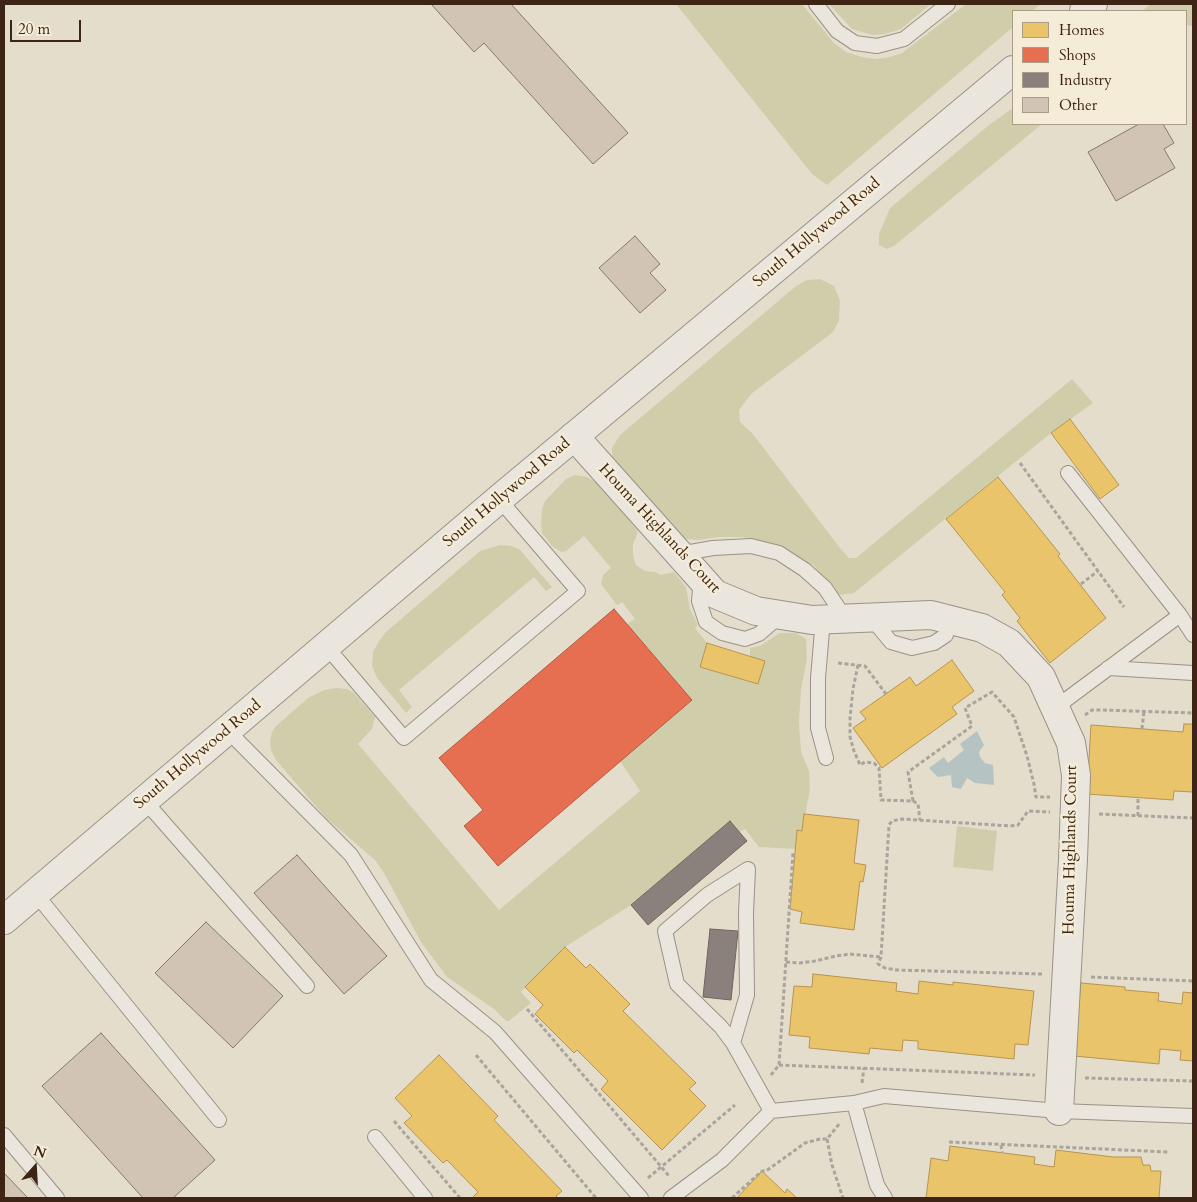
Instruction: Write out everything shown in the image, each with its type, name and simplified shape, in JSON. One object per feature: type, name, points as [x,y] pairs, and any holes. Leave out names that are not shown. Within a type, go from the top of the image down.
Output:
[{"type":"street","name":"South Hollywood Road","points":[[4,920],[574,436],[1012,71]]},
{"type":"street","name":"Houma Highlands Court","points":[[574,436],[715,594],[756,611],[812,620],[931,615],[982,628],[1009,643],[1041,677],[1071,743],[1076,775],[1064,813],[1066,976],[1059,1111]]},
{"type":"street","points":[[834,619],[946,634],[1013,661],[1041,677]]},
{"type":"lane","points":[[816,4],[837,31],[855,43],[877,46],[904,39],[948,4]]},
{"type":"lane","points":[[1068,473],[1180,615],[1193,635]]},
{"type":"lane","points":[[326,646],[404,738],[578,591],[500,499]]},
{"type":"lane","points":[[679,554],[713,548],[751,546],[779,552],[805,570],[826,588],[834,619],[820,660],[818,678],[818,728],[826,758]]},
{"type":"lane","points":[[1054,708],[1180,615]]},
{"type":"lane","points":[[1108,668],[1193,673]]},
{"type":"lane","points":[[228,730],[351,855],[431,980],[495,1032],[641,1198]]},
{"type":"lane","points":[[144,800],[307,986]]},
{"type":"lane","points":[[733,1043],[747,995],[746,913],[748,869],[708,895],[665,930],[677,984],[721,1027],[733,1043],[771,1111]]},
{"type":"lane","points":[[35,893],[219,1120]]},
{"type":"lane","points":[[671,1198],[722,1160],[771,1111],[854,1103],[884,1096],[1059,1111],[1193,1116]]},
{"type":"lane","points":[[854,1103],[877,1185],[885,1198]]},
{"type":"lane","points":[[4,1135],[57,1198]]},
{"type":"lane","points":[[375,1138],[425,1198]]},
{"type":"path","points":[[1020,463],[1124,607]]},
{"type":"path","points":[[1081,584],[1098,571]]},
{"type":"path","points":[[820,660],[865,666],[886,694]]},
{"type":"path","points":[[858,665],[850,718],[850,737],[854,751],[860,765],[865,762],[874,763],[879,768],[881,800],[913,801],[918,804],[920,820]]},
{"type":"path","points":[[913,801],[908,772],[972,726],[965,708],[992,692],[1014,717],[1027,756],[1036,798],[1055,797],[1064,813]]},
{"type":"path","points":[[1083,719],[1092,710],[1193,714]]},
{"type":"path","points":[[1142,729],[1144,711]]},
{"type":"path","points":[[1138,797],[1138,816]]},
{"type":"path","points":[[1193,818],[1028,811],[1018,825],[1010,826],[902,819],[892,821],[888,825],[878,964],[885,968],[897,970],[1193,981]]},
{"type":"path","points":[[767,1082],[778,1065],[793,853]]},
{"type":"path","points":[[786,962],[800,963],[850,954],[880,957]]},
{"type":"path","points":[[528,1009],[672,1180]]},
{"type":"path","points":[[476,1055],[596,1198]]},
{"type":"path","points":[[778,1065],[1039,1076]]},
{"type":"path","points":[[1084,1078],[1193,1081]]},
{"type":"path","points":[[646,1180],[735,1105]]},
{"type":"path","points":[[732,1198],[762,1171],[805,1144],[820,1139],[827,1139],[844,1119]]},
{"type":"path","points":[[394,1121],[460,1198]]},
{"type":"path","points":[[827,1139],[832,1165],[842,1198]]},
{"type":"path","points":[[949,1142],[1168,1152]]},
{"type":"path","points":[[1001,1145],[1002,1153]]},
{"type":"path","points":[[1112,1150],[1113,1157]]},
{"type":"shaded area","points":[[676,4],[802,4],[834,43],[846,52],[876,59],[902,53],[966,4],[1041,4],[1033,10],[1012,10],[1012,28],[827,185],[812,174]]},
{"type":"shaded area","points":[[829,4],[931,4],[901,29],[885,34],[873,35],[852,29]]},
{"type":"shaded area","points":[[1151,4],[1193,4],[1193,26],[1187,25],[1187,10],[1143,10]]},
{"type":"shaded area","points":[[1012,109],[1012,125],[1041,125],[894,246],[887,249],[879,245],[879,234],[890,208],[989,125]]},
{"type":"shaded area","points":[[820,279],[834,286],[840,301],[839,320],[833,332],[751,394],[739,410],[740,422],[753,434],[849,558],[856,558],[1072,379],[1093,403],[1051,433],[854,593],[839,595],[814,566],[791,552],[766,542],[742,537],[718,537],[699,540],[684,539],[614,463],[612,457],[612,448],[620,435],[796,286],[807,280]]},
{"type":"shaded area","points":[[575,475],[587,477],[598,483],[638,531],[633,545],[636,565],[645,571],[656,572],[660,575],[674,572],[686,587],[690,609],[698,625],[695,628],[707,643],[700,667],[757,684],[750,656],[750,648],[760,646],[780,633],[796,633],[806,639],[807,659],[801,689],[799,722],[801,752],[809,771],[810,789],[802,831],[797,831],[795,849],[759,847],[745,829],[739,832],[730,822],[631,905],[565,947],[521,992],[531,1003],[509,1021],[506,1021],[494,1009],[447,977],[421,942],[383,871],[375,860],[326,818],[276,760],[271,750],[270,741],[276,726],[308,698],[324,690],[336,688],[347,689],[354,693],[375,717],[372,729],[358,744],[499,910],[640,791],[620,761],[692,699],[627,624],[635,619],[622,602],[617,605],[601,584],[603,575],[611,568],[584,536],[566,551],[561,552],[552,546],[542,533],[542,509],[545,501],[566,479]]},
{"type":"shaded area","points":[[500,545],[519,549],[552,587],[546,591],[534,577],[399,690],[412,707],[406,713],[377,678],[372,666],[373,652],[379,641],[386,632],[480,551]]},
{"type":"shaded area","points":[[977,731],[984,745],[979,752],[980,757],[985,763],[993,765],[994,785],[975,783],[967,778],[961,789],[952,787],[951,775],[938,777],[929,768],[944,757],[948,763],[964,750],[960,744]]},
{"type":"shaded area","points":[[957,826],[997,831],[993,871],[953,867]]},
{"type":"building: Homes","points":[[1070,419],[1119,485],[1100,499],[1051,433]]},
{"type":"building: Homes","points":[[998,477],[1060,554],[1058,556],[1106,618],[1050,663],[1017,621],[1020,618],[1002,595],[1005,592],[946,519]]},
{"type":"building: Homes","points":[[707,643],[765,661],[758,684],[700,667]]},
{"type":"building: Homes","points":[[952,660],[974,691],[952,707],[957,714],[882,768],[853,728],[866,719],[860,712],[910,677],[916,686]]},
{"type":"building: Homes","points":[[1184,724],[1193,724],[1193,792],[1174,791],[1173,800],[1087,794],[1091,725],[1183,732]]},
{"type":"building: Homes","points":[[804,814],[859,820],[854,863],[866,865],[863,882],[860,881],[854,930],[800,923],[802,912],[790,909],[797,830],[802,831]]},
{"type":"building: Homes","points":[[565,947],[586,968],[590,964],[630,1004],[623,1011],[696,1083],[689,1089],[706,1106],[662,1150],[601,1089],[608,1081],[577,1050],[574,1053],[535,1014],[543,1005],[525,987]]},
{"type":"building: Homes","points":[[813,974],[897,983],[896,991],[918,994],[919,981],[953,985],[953,982],[1034,991],[1028,1045],[1015,1044],[1014,1059],[918,1049],[918,1041],[903,1040],[902,1051],[870,1048],[869,1054],[809,1048],[810,1037],[789,1035],[794,986],[812,987]]},
{"type":"building: Homes","points":[[1081,983],[1125,987],[1125,990],[1159,993],[1158,1001],[1182,1004],[1183,992],[1193,993],[1193,1061],[1180,1060],[1181,1051],[1160,1049],[1159,1064],[1074,1056]]},
{"type":"building: Homes","points":[[439,1055],[498,1116],[494,1120],[562,1191],[556,1196],[558,1198],[472,1198],[478,1192],[447,1160],[443,1163],[404,1123],[412,1116],[395,1098]]},
{"type":"building: Homes","points":[[950,1146],[1035,1157],[1034,1164],[1054,1167],[1056,1150],[1113,1157],[1141,1157],[1143,1165],[1150,1165],[1151,1171],[1161,1171],[1159,1198],[926,1198],[931,1158],[948,1161]]},
{"type":"building: Homes","points":[[762,1171],[785,1193],[787,1189],[797,1198],[737,1198]]},
{"type":"building: Shops","points":[[614,609],[692,700],[498,866],[464,826],[483,810],[439,758]]},
{"type":"building: Industry","points":[[730,821],[747,841],[648,925],[631,905]]},
{"type":"building: Industry","points":[[710,929],[738,931],[731,1000],[703,997]]},
{"type":"building: Other","points":[[431,4],[511,4],[628,133],[593,164],[484,43],[474,52]]},
{"type":"building: Other","points":[[1137,125],[1164,125],[1174,143],[1164,149],[1175,168],[1116,201],[1088,152]]},
{"type":"building: Other","points":[[635,236],[660,264],[650,273],[666,290],[640,313],[599,268]]},
{"type":"building: Other","points":[[297,855],[387,956],[344,994],[254,893]]},
{"type":"building: Other","points":[[206,922],[283,996],[233,1048],[155,973]]},
{"type":"building: Other","points":[[101,1033],[215,1160],[173,1198],[143,1198],[42,1086]]},
{"type":"building: Other","points":[[4,1173],[28,1198],[4,1198]]}]
